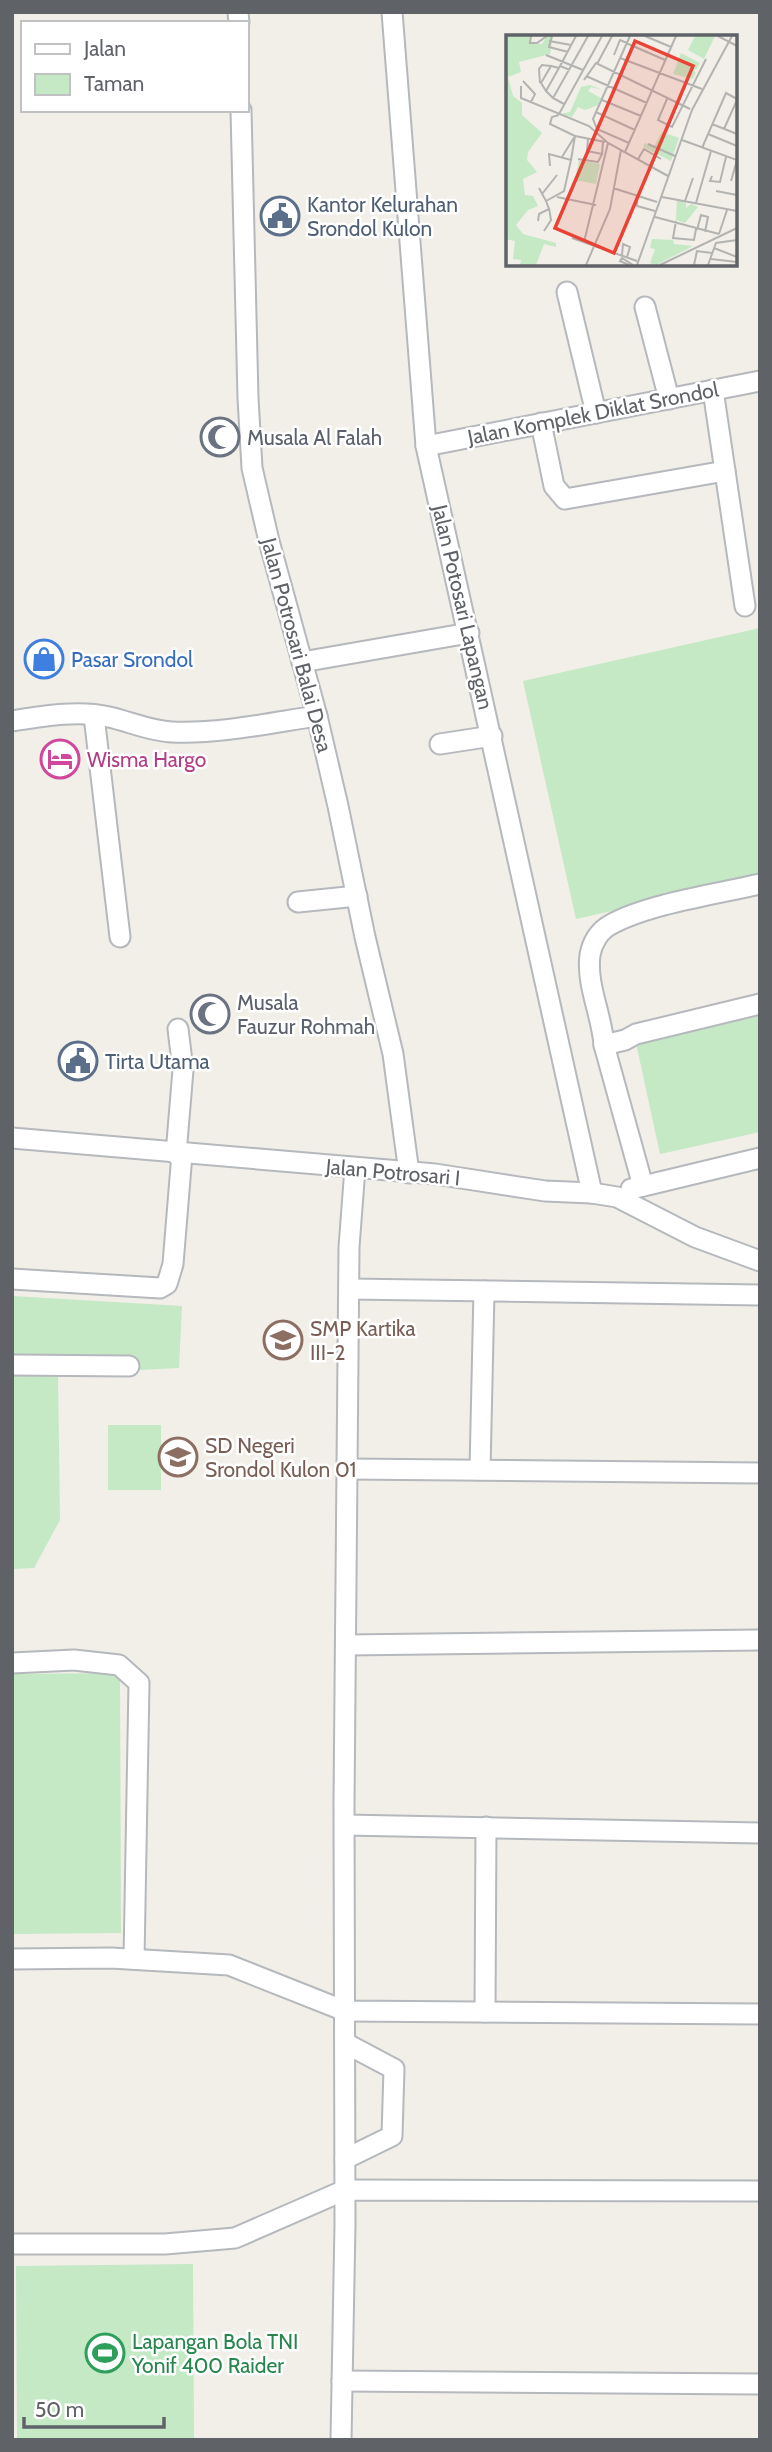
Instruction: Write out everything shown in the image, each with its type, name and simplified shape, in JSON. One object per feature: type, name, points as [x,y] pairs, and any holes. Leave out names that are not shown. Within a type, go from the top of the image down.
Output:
[{"type":"street","name":"Jalan Potosari Lapangan","points":[[392,12],[426,446],[598,1194]]},
{"type":"street","name":"Jalan Potrosari Balai Desa","points":[[241,112],[247,398],[252,467],[269,541],[317,716],[393,1054],[409,1173]]},
{"type":"street","points":[[567,292],[596,413]]},
{"type":"street","points":[[645,307],[669,399]]},
{"type":"street","name":"Jalan Komplek Diklat Srondol","points":[[426,446],[760,381]]},
{"type":"street","points":[[713,390],[745,606]]},
{"type":"street","points":[[541,423],[554,486],[565,499],[725,471]]},
{"type":"street","points":[[302,662],[469,634]]},
{"type":"street","points":[[12,721],[45,716],[94,716],[170,732],[230,728],[317,716]]},
{"type":"street","points":[[94,716],[120,937]]},
{"type":"street","points":[[440,744],[492,736]]},
{"type":"street","points":[[643,1186],[604,1045],[603,1029],[590,977],[590,954],[595,938],[609,925],[650,909],[760,884]]},
{"type":"street","points":[[298,902],[357,896]]},
{"type":"street","points":[[604,1045],[636,1034],[760,1004]]},
{"type":"street","points":[[12,1279],[160,1288],[167,1284],[173,1264],[183,1070],[178,1029]]},
{"type":"street","name":"Jalan Potrosari I","points":[[12,1138],[435,1174],[545,1191],[617,1197],[695,1237],[760,1261]]},
{"type":"street","points":[[598,1194],[760,1158]]},
{"type":"street","points":[[341,2440],[345,2190],[349,1289],[355,1168]]},
{"type":"street","points":[[349,1289],[760,1295]]},
{"type":"street","points":[[480,1470],[484,1291]]},
{"type":"street","points":[[12,1365],[129,1366]]},
{"type":"street","points":[[348,1469],[760,1473]]},
{"type":"street","points":[[347,1645],[760,1640]]},
{"type":"street","points":[[12,1663],[74,1660],[119,1665],[139,1683],[134,1959]]},
{"type":"street","points":[[345,1825],[760,1833]]},
{"type":"street","points":[[485,2012],[486,1828]]},
{"type":"street","points":[[12,1959],[134,1959],[229,1965],[345,2011],[760,2014]]},
{"type":"street","points":[[345,2043],[394,2069],[392,2136],[345,2159]]},
{"type":"street","points":[[12,2244],[166,2244],[235,2238],[345,2190],[760,2191]]},
{"type":"street","points":[[342,2381],[760,2384]]},
{"type":"green space","points":[[760,628],[760,878],[576,919],[523,681]]},
{"type":"green space","points":[[760,1016],[760,1132],[660,1154],[636,1043]]},
{"type":"green space","points":[[12,1296],[182,1306],[179,1368],[58,1374],[60,1520],[34,1568],[12,1569]]},
{"type":"green space","points":[[108,1425],[161,1425],[161,1490],[108,1490]]},
{"type":"green space","points":[[120,1673],[121,1933],[12,1934],[12,1674]]},
{"type":"green space","name":"Lapangan Bola TNI Yonif 400 Raider","points":[[193,2264],[194,2440],[17,2440],[16,2266]]},
{"type":"place","name":"Kantor Kelurahan Srondol Kulon","points":[[280,216]]},
{"type":"place","name":"Musala Al Falah","points":[[220,437]]},
{"type":"place","name":"Pasar Srondol","points":[[44,659]]},
{"type":"place","name":"Wisma Hargo","points":[[60,759]]},
{"type":"place","name":"Musala Fauzur Rohmah","points":[[210,1014]]},
{"type":"place","name":"Tirta Utama","points":[[78,1061]]},
{"type":"place","name":"SMP Kartika III-2","points":[[283,1340]]},
{"type":"place","name":"SD Negeri Srondol Kulon 01","points":[[178,1457]]},
{"type":"place","name":"Lapangan Bola TNI Yonif 400 Raider","points":[[105,2353]]}]
